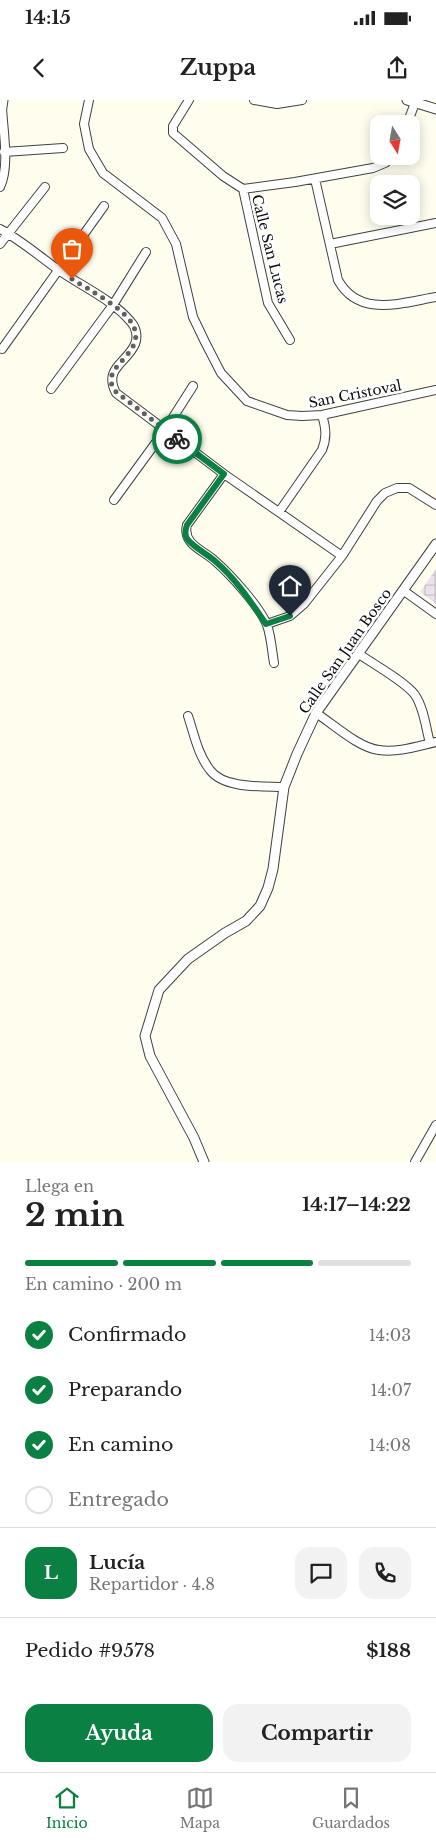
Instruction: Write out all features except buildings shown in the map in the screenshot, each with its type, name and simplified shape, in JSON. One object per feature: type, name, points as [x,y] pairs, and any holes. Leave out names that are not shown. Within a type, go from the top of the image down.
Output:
[{"type":"street","name":"San Cristoval","points":[[89,100],[84,124],[89,150],[104,173],[162,218],[176,244],[193,317],[221,373],[248,401],[287,415],[322,415],[436,390]]},
{"type":"street","points":[[189,100],[172,130],[173,133],[223,176],[243,189],[315,179],[380,165]]},
{"type":"street","points":[[254,100],[277,104],[302,100]]},
{"type":"street","points":[[409,115],[411,102],[436,109]]},
{"type":"street","points":[[1,183],[4,152],[2,105]]},
{"type":"street","points":[[4,152],[63,148]]},
{"type":"street","points":[[315,179],[338,280],[345,292],[359,301],[375,306],[436,297]]},
{"type":"street","points":[[0,244],[45,187]]},
{"type":"street","name":"Calle San Lucas","points":[[243,189],[268,303],[290,340]]},
{"type":"street","points":[[2,349],[104,206]]},
{"type":"street","points":[[330,244],[436,223]]},
{"type":"street","points":[[0,229],[58,270],[113,305],[133,323],[136,333],[135,344],[112,375],[111,383],[116,392],[224,474],[342,556]]},
{"type":"street","points":[[51,389],[113,305],[146,252]]},
{"type":"street","points":[[114,500],[165,430],[193,386]]},
{"type":"street","points":[[279,512],[322,450],[326,441],[326,428],[322,415]]},
{"type":"street","points":[[224,474],[187,525],[185,532],[187,539],[215,561],[248,596],[266,624],[274,663]]},
{"type":"street","points":[[266,624],[290,616],[304,604],[342,556],[377,501],[385,493],[397,488],[410,488],[436,505]]},
{"type":"street","name":"Calle San Juan Bosco","points":[[204,1162],[194,1138],[150,1056],[146,1036],[159,990],[188,959],[246,921],[260,906],[268,888],[273,869],[284,787],[316,713],[436,544]]},
{"type":"street","points":[[404,591],[436,614]]},
{"type":"street","points":[[316,713],[364,746],[378,750],[395,750],[433,743],[420,704],[415,695],[359,654]]},
{"type":"street","points":[[188,716],[200,755],[211,772],[226,781],[243,785],[284,787]]},
{"type":"street","points":[[415,1162],[436,1125]]},
{"type":"shaded area","points":[[436,569],[436,604],[420,592]]},
{"type":"way so far","points":[[72,279],[113,305],[133,323],[136,333],[135,344],[112,375],[111,383],[116,392],[177,439]]},
{"type":"route","points":[[177,439],[224,474],[187,525],[185,532],[187,539],[215,561],[232,578],[248,596],[266,624],[290,616]]}]
